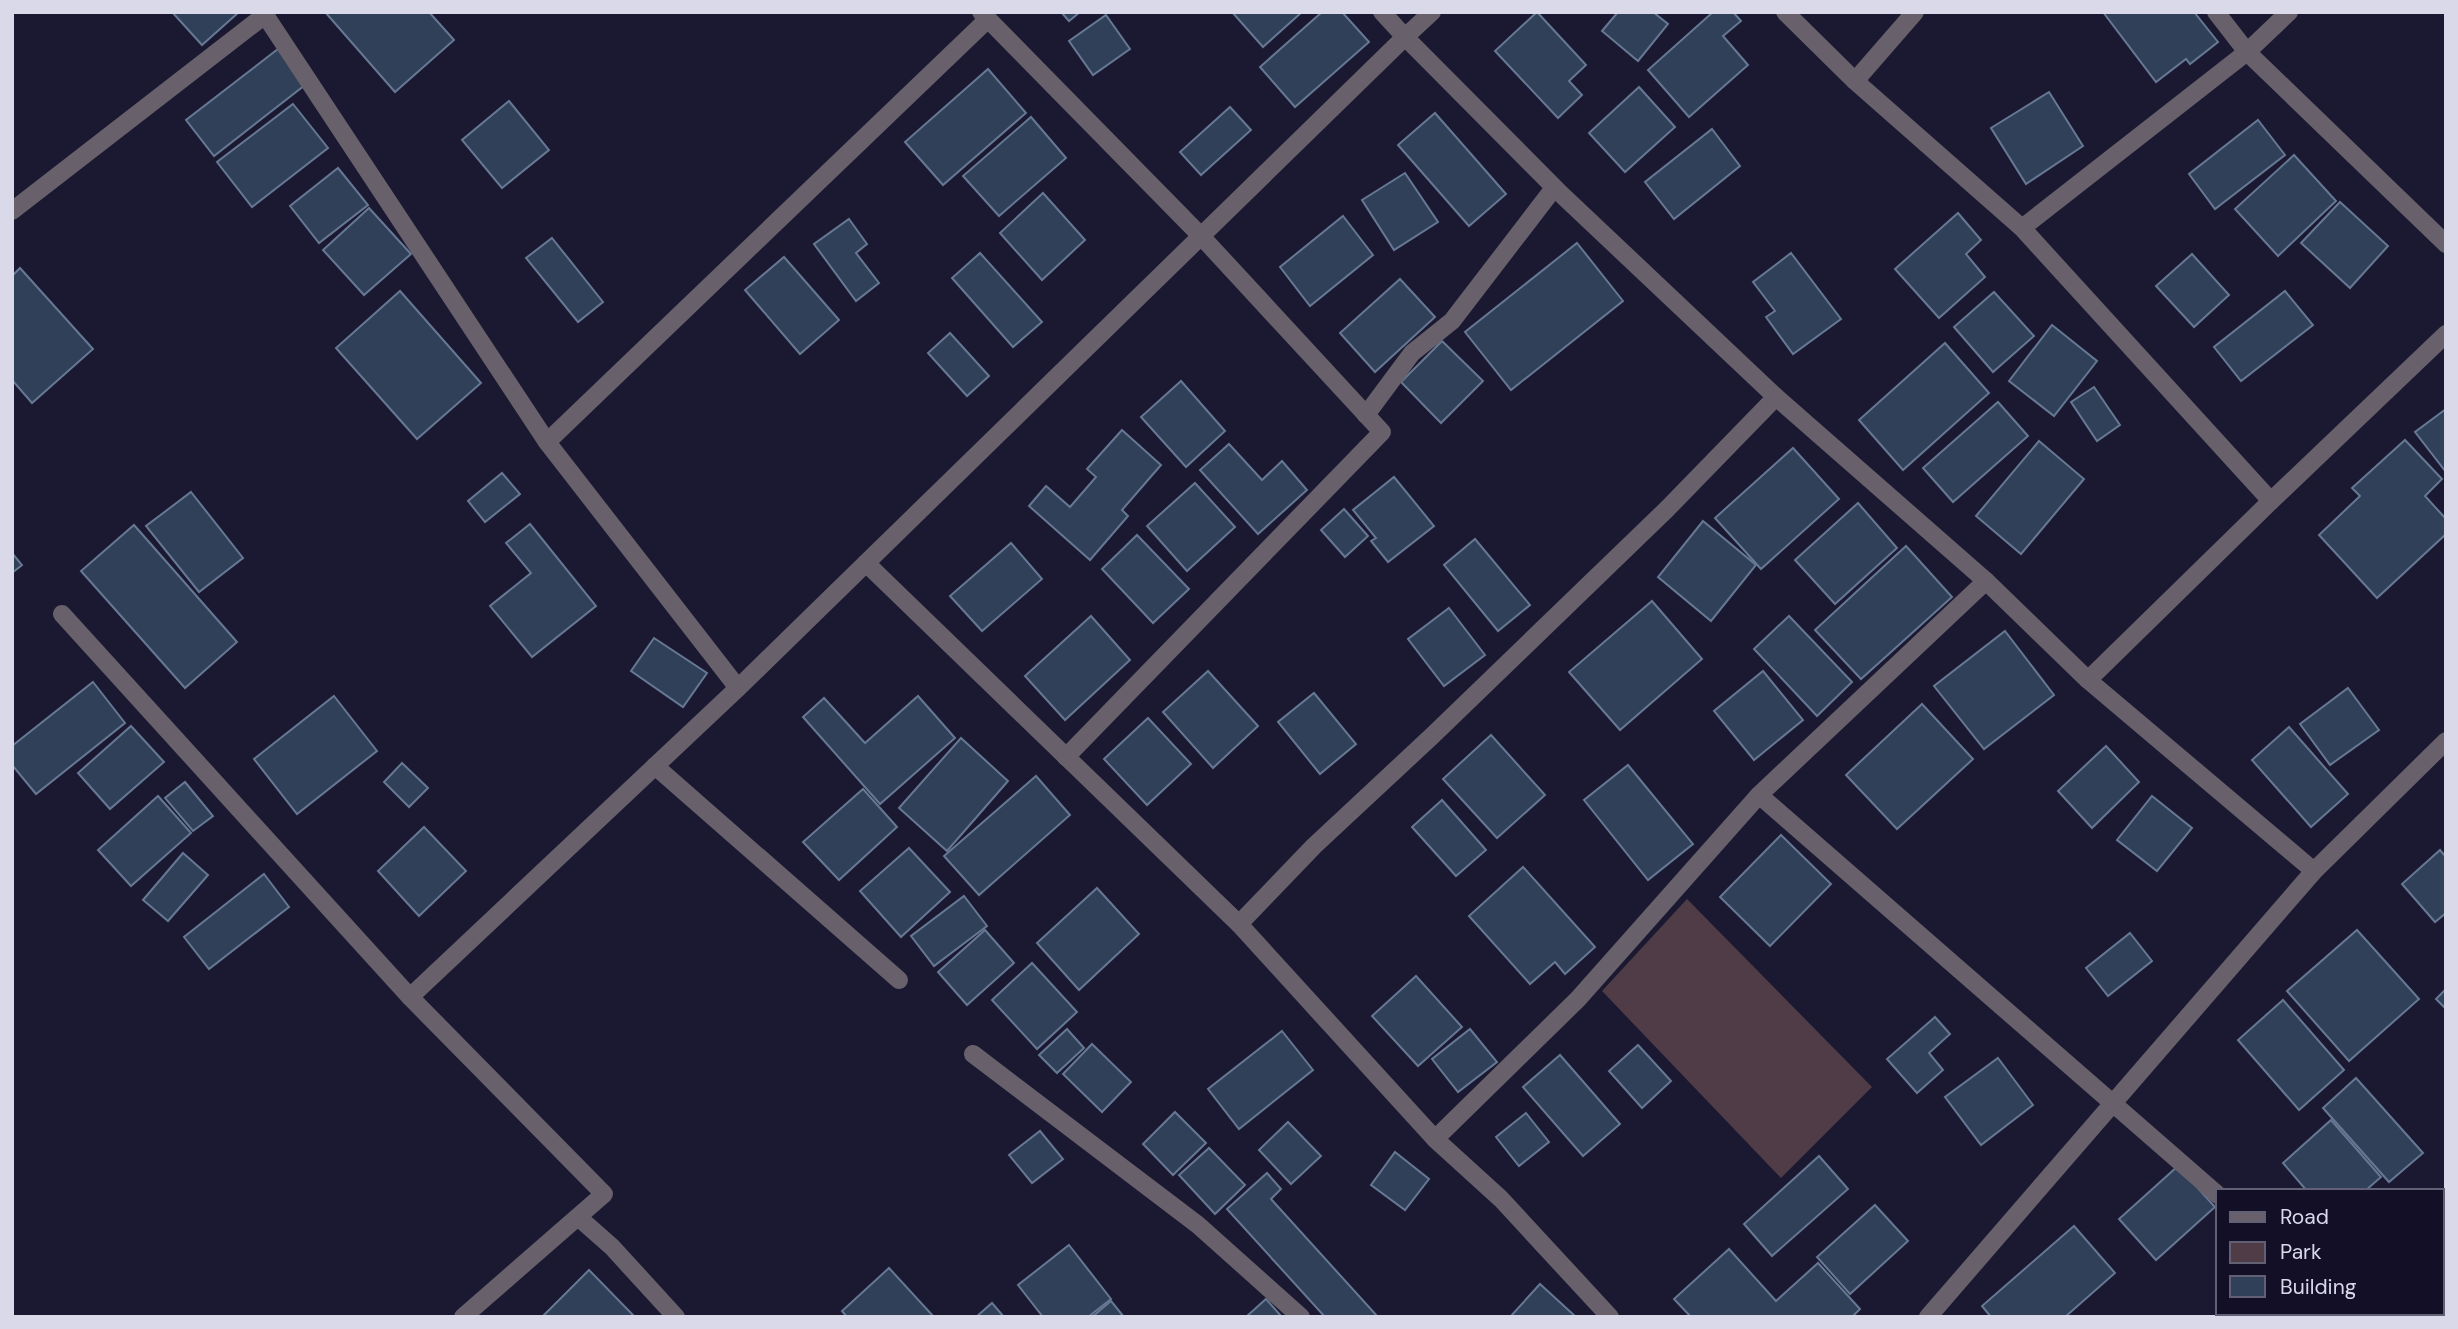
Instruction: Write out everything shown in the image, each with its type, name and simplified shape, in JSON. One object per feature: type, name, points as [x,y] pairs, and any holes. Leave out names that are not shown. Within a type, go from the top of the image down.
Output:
[{"type":"street","points":[[1382,12],[1554,188],[1776,397],[1986,581],[2088,680],[2314,871]]},
{"type":"street","points":[[410,997],[738,688],[1432,12]]},
{"type":"street","points":[[1785,12],[1855,80],[2022,228],[2271,501]]},
{"type":"street","points":[[1855,80],[1914,12]]},
{"type":"street","points":[[2216,12],[2247,52],[2446,244]]},
{"type":"street","points":[[2022,228],[2247,52],[2289,12]]},
{"type":"street","points":[[12,211],[266,13],[547,442],[738,688]]},
{"type":"street","points":[[547,442],[984,16],[1200,236],[1382,432],[1066,757]]},
{"type":"street","points":[[1366,415],[1412,353],[1452,320],[1554,188]]},
{"type":"street","points":[[2088,680],[2446,334]]},
{"type":"street","points":[[1239,924],[1314,846],[1433,736],[1667,509],[1776,397]]},
{"type":"street","points":[[866,563],[1239,924],[1435,1139],[1501,1199],[1610,1317]]},
{"type":"street","points":[[1435,1139],[1578,999],[1759,795],[1986,581]]},
{"type":"street","points":[[62,614],[410,997],[604,1194],[463,1317]]},
{"type":"street","points":[[1928,1317],[2314,871],[2446,741]]},
{"type":"street","points":[[655,766],[899,980]]},
{"type":"street","points":[[1759,795],[2216,1193]]},
{"type":"street","points":[[973,1054],[1198,1225],[1300,1317]]},
{"type":"street","points":[[578,1217],[612,1247],[676,1317]]},
{"type":"green space","points":[[1687,899],[1872,1087],[1781,1178],[1602,991]]},
{"type":"building","points":[[172,12],[239,12],[202,45]]},
{"type":"building","points":[[325,12],[429,12],[454,40],[395,92]]},
{"type":"building","points":[[1061,12],[1080,12],[1069,21]]},
{"type":"building","points":[[1232,12],[1302,12],[1263,47]]},
{"type":"building","points":[[1322,12],[1342,12],[1369,42],[1295,107],[1260,67]]},
{"type":"building","points":[[1537,12],[1586,65],[1569,81],[1582,95],[1558,118],[1495,51]]},
{"type":"building","points":[[1618,12],[1653,12],[1668,24],[1638,61],[1602,31]]},
{"type":"building","points":[[1713,12],[1733,12],[1741,21],[1723,36],[1748,65],[1689,117],[1648,70]]},
{"type":"building","points":[[2103,12],[2194,12],[2218,42],[2190,64],[2186,59],[2156,82]]},
{"type":"building","points":[[1106,15],[1130,49],[1093,75],[1069,41]]},
{"type":"building","points":[[278,49],[305,85],[214,156],[186,120]]},
{"type":"building","points":[[988,69],[1026,113],[943,185],[905,142]]},
{"type":"building","points":[[1639,87],[1675,127],[1625,172],[1589,133]]},
{"type":"building","points":[[2049,92],[2083,146],[2026,184],[1991,128]]},
{"type":"building","points":[[509,101],[549,150],[502,188],[462,140]]},
{"type":"building","points":[[293,104],[328,148],[252,207],[217,162]]},
{"type":"building","points":[[1230,107],[1251,130],[1201,175],[1180,152]]},
{"type":"building","points":[[1435,113],[1506,194],[1469,226],[1398,145]]},
{"type":"building","points":[[1031,117],[1066,158],[999,216],[963,176]]},
{"type":"building","points":[[2258,120],[2285,155],[2215,209],[2189,174]]},
{"type":"building","points":[[1712,129],[1740,166],[1674,219],[1645,182]]},
{"type":"building","points":[[2294,155],[2336,201],[2278,256],[2235,209]]},
{"type":"building","points":[[338,168],[368,205],[319,243],[290,206]]},
{"type":"building","points":[[1405,173],[1438,222],[1394,250],[1362,200]]},
{"type":"building","points":[[1043,193],[1085,240],[1042,280],[1000,233]]},
{"type":"building","points":[[2340,202],[2388,246],[2350,288],[2301,243]]},
{"type":"building","points":[[369,208],[411,254],[364,295],[323,250]]},
{"type":"building","points":[[1958,213],[1981,240],[1966,254],[1985,277],[1939,318],[1895,269]]},
{"type":"building","points":[[1343,216],[1373,255],[1310,306],[1280,267]]},
{"type":"building","points":[[849,219],[867,244],[856,253],[879,283],[856,301],[814,244]]},
{"type":"building","points":[[552,238],[603,302],[578,322],[526,258]]},
{"type":"building","points":[[1577,243],[1623,301],[1511,390],[1465,332]]},
{"type":"building","points":[[980,253],[1042,322],[1013,347],[952,278]]},
{"type":"building","points":[[1791,253],[1841,319],[1793,354],[1766,317],[1775,311],[1753,282]]},
{"type":"building","points":[[2192,254],[2229,295],[2194,327],[2156,286]]},
{"type":"building","points":[[784,257],[839,320],[800,354],[745,290]]},
{"type":"building","points":[[20,268],[93,349],[32,403],[12,380],[12,276]]},
{"type":"building","points":[[1400,279],[1435,317],[1375,372],[1340,333]]},
{"type":"building","points":[[400,291],[481,383],[417,439],[336,348]]},
{"type":"building","points":[[2285,291],[2313,325],[2241,381],[2214,347]]},
{"type":"building","points":[[1994,292],[2034,336],[1993,372],[1954,327]]},
{"type":"building","points":[[2052,325],[2097,361],[2054,416],[2009,381]]},
{"type":"building","points":[[950,333],[989,376],[967,396],[928,353]]},
{"type":"building","points":[[1442,341],[1483,381],[1441,423],[1401,382]]},
{"type":"building","points":[[1945,343],[1989,393],[1903,470],[1859,420]]},
{"type":"building","points":[[1181,381],[1225,431],[1186,467],[1141,417]]},
{"type":"building","points":[[2094,387],[2120,425],[2097,441],[2071,402]]},
{"type":"building","points":[[1998,402],[2028,436],[1953,502],[1923,468]]},
{"type":"building","points":[[2446,409],[2446,472],[2415,432]]},
{"type":"building","points":[[1122,430],[1161,465],[1122,510],[1128,516],[1090,560],[1029,506],[1046,486],[1070,507],[1096,477],[1087,469]]},
{"type":"building","points":[[2405,440],[2442,479],[2425,496],[2446,519],[2446,534],[2377,598],[2319,535],[2360,496],[2352,488]]},
{"type":"building","points":[[2039,441],[2084,479],[2021,554],[1976,516]]},
{"type":"building","points":[[1229,444],[1262,480],[1282,461],[1307,490],[1258,534],[1200,470]]},
{"type":"building","points":[[1793,448],[1839,499],[1761,569],[1715,518]]},
{"type":"building","points":[[502,473],[520,494],[485,522],[468,501]]},
{"type":"building","points":[[1394,477],[1434,526],[1388,562],[1371,541],[1376,538],[1353,510]]},
{"type":"building","points":[[1195,483],[1235,527],[1187,571],[1147,526]]},
{"type":"building","points":[[191,492],[243,558],[199,592],[146,526]]},
{"type":"building","points":[[1858,503],[1897,548],[1835,604],[1795,560]]},
{"type":"building","points":[[1344,509],[1368,536],[1345,557],[1321,530]]},
{"type":"building","points":[[1703,521],[1756,565],[1711,621],[1658,577]]},
{"type":"building","points":[[530,524],[596,606],[532,657],[490,606],[531,573],[506,543]]},
{"type":"building","points":[[134,525],[237,642],[185,688],[81,571]]},
{"type":"building","points":[[1137,535],[1189,589],[1153,623],[1102,569]]},
{"type":"building","points":[[1475,539],[1530,605],[1498,631],[1444,565]]},
{"type":"building","points":[[1011,543],[1042,579],[982,631],[950,596]]},
{"type":"building","points":[[1906,546],[1952,597],[1861,679],[1815,630]]},
{"type":"building","points":[[12,553],[22,565],[12,573]]},
{"type":"building","points":[[1652,601],[1702,659],[1620,730],[1569,672]]},
{"type":"building","points":[[1449,608],[1485,655],[1444,686],[1408,639]]},
{"type":"building","points":[[1091,616],[1130,660],[1065,720],[1025,676]]},
{"type":"building","points":[[1789,616],[1852,682],[1817,716],[1754,649]]},
{"type":"building","points":[[2005,631],[2054,695],[1984,749],[1934,686]]},
{"type":"building","points":[[654,638],[707,673],[683,707],[631,671]]},
{"type":"building","points":[[1208,671],[1258,726],[1213,768],[1163,712]]},
{"type":"building","points":[[1763,671],[1803,720],[1754,760],[1714,711]]},
{"type":"building","points":[[93,682],[125,723],[36,794],[12,765],[12,746]]},
{"type":"building","points":[[2348,688],[2379,730],[2330,765],[2300,724]]},
{"type":"building","points":[[1314,693],[1356,744],[1320,774],[1278,722]]},
{"type":"building","points":[[334,696],[377,751],[297,814],[254,759]]},
{"type":"building","points":[[918,696],[955,738],[880,804],[803,717],[824,698],[865,743]]},
{"type":"building","points":[[1922,704],[1973,759],[1897,829],[1846,775]]},
{"type":"building","points":[[1148,718],[1191,764],[1147,805],[1104,759]]},
{"type":"building","points":[[131,726],[164,762],[110,809],[78,773]]},
{"type":"building","points":[[2289,727],[2348,794],[2311,827],[2252,760]]},
{"type":"building","points":[[1491,735],[1545,795],[1497,838],[1443,779]]},
{"type":"building","points":[[961,738],[1008,781],[947,851],[899,808]]},
{"type":"building","points":[[2106,746],[2139,782],[2092,828],[2058,791]]},
{"type":"building","points":[[402,763],[428,788],[409,807],[384,782]]},
{"type":"building","points":[[1628,765],[1693,844],[1648,880],[1584,800]]},
{"type":"building","points":[[1036,776],[1070,815],[979,895],[944,856]]},
{"type":"building","points":[[185,782],[213,816],[193,831],[165,798]]},
{"type":"building","points":[[863,789],[897,827],[839,880],[803,842]]},
{"type":"building","points":[[158,796],[191,833],[131,886],[98,850]]},
{"type":"building","points":[[2152,796],[2192,828],[2157,871],[2117,840]]},
{"type":"building","points":[[1442,800],[1486,850],[1456,876],[1412,827]]},
{"type":"building","points":[[424,827],[466,871],[419,916],[378,871]]},
{"type":"building","points":[[1781,835],[1831,884],[1770,946],[1720,897]]},
{"type":"building","points":[[909,848],[950,892],[901,937],[860,891]]},
{"type":"building","points":[[2440,850],[2446,857],[2446,913],[2435,922],[2402,884]]},
{"type":"building","points":[[183,853],[208,875],[168,921],[143,900]]},
{"type":"building","points":[[1523,867],[1595,947],[1565,974],[1555,962],[1530,984],[1469,916]]},
{"type":"building","points":[[264,874],[289,907],[209,969],[184,937]]},
{"type":"building","points":[[1097,888],[1139,934],[1079,990],[1037,943]]},
{"type":"building","points":[[964,896],[987,926],[934,966],[911,936]]},
{"type":"building","points":[[985,930],[1014,963],[967,1005],[938,972]]},
{"type":"building","points":[[2357,930],[2419,999],[2349,1061],[2287,991]]},
{"type":"building","points":[[2130,933],[2152,961],[2108,996],[2086,968]]},
{"type":"building","points":[[1032,963],[1077,1012],[1037,1049],[992,1000]]},
{"type":"building","points":[[1416,976],[1462,1027],[1418,1066],[1372,1016]]},
{"type":"building","points":[[2446,989],[2446,1009],[2436,999]]},
{"type":"building","points":[[2283,1000],[2344,1070],[2299,1110],[2238,1040]]},
{"type":"building","points":[[1935,1017],[1950,1034],[1929,1053],[1943,1070],[1917,1093],[1887,1059]]},
{"type":"building","points":[[1067,1029],[1084,1048],[1057,1073],[1039,1055]]},
{"type":"building","points":[[1470,1029],[1497,1062],[1458,1092],[1432,1059]]},
{"type":"building","points":[[1282,1031],[1313,1070],[1239,1129],[1208,1089]]},
{"type":"building","points":[[1092,1044],[1131,1082],[1102,1112],[1063,1074]]},
{"type":"building","points":[[1638,1045],[1671,1081],[1642,1108],[1609,1071]]},
{"type":"building","points":[[1560,1055],[1620,1124],[1583,1156],[1523,1087]]},
{"type":"building","points":[[1998,1058],[2033,1105],[1981,1145],[1945,1097]]},
{"type":"building","points":[[2356,1078],[2423,1153],[2389,1182],[2323,1108]]},
{"type":"building","points":[[1175,1112],[1206,1143],[1173,1175],[1143,1144]]},
{"type":"building","points":[[1526,1113],[1549,1142],[1519,1166],[1496,1137]]},
{"type":"building","points":[[2331,1120],[2381,1177],[2367,1189],[2305,1189],[2283,1163]]},
{"type":"building","points":[[1288,1122],[1321,1156],[1291,1184],[1259,1150]]},
{"type":"building","points":[[1040,1131],[1063,1159],[1032,1183],[1009,1155]]},
{"type":"building","points":[[1209,1148],[1245,1185],[1215,1214],[1179,1175]]},
{"type":"building","points":[[1395,1152],[1429,1179],[1405,1210],[1371,1185]]},
{"type":"building","points":[[1819,1156],[1848,1189],[1772,1256],[1744,1224]]},
{"type":"building","points":[[2178,1166],[2215,1207],[2156,1260],[2119,1219]]},
{"type":"building","points":[[1267,1173],[1281,1189],[1271,1199],[1378,1317],[1325,1317],[1227,1209]]},
{"type":"building","points":[[1875,1205],[1908,1241],[1850,1294],[1817,1257]]},
{"type":"building","points":[[2074,1226],[2115,1273],[2065,1317],[1991,1317],[1982,1306]]},
{"type":"building","points":[[1069,1245],[1111,1299],[1088,1317],[1043,1317],[1018,1285]]},
{"type":"building","points":[[2446,1245],[2446,1285],[2444,1283]]},
{"type":"building","points":[[1729,1249],[1776,1301],[1818,1263],[1860,1309],[1852,1317],[1691,1317],[1674,1299]]},
{"type":"building","points":[[889,1268],[934,1317],[847,1317],[842,1311]]},
{"type":"building","points":[[589,1270],[634,1316],[542,1317]]},
{"type":"building","points":[[1540,1284],[1576,1317],[1510,1317]]},
{"type":"building","points":[[1266,1299],[1282,1317],[1247,1316]]},
{"type":"building","points":[[1111,1301],[1124,1317],[1092,1317]]},
{"type":"building","points":[[992,1303],[1004,1317],[976,1317]]}]
